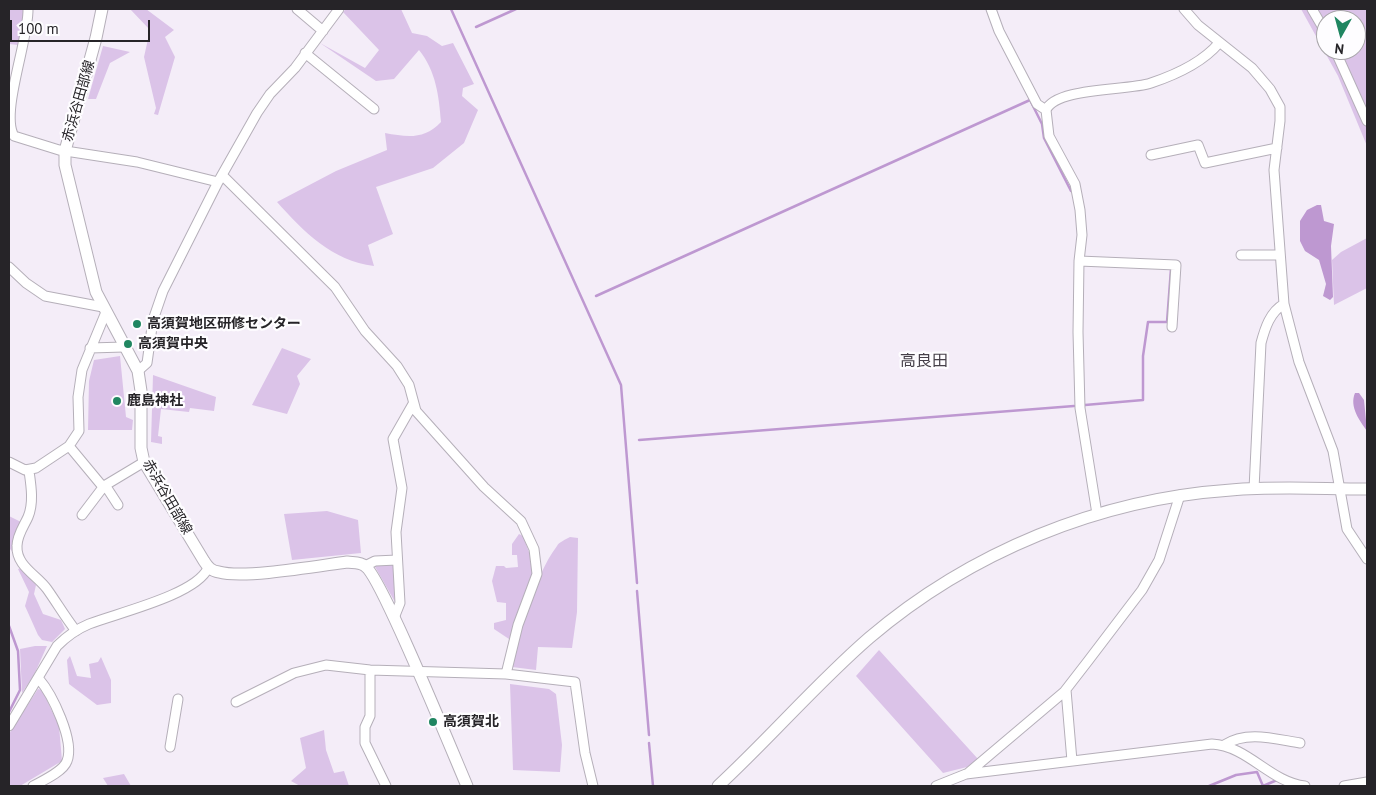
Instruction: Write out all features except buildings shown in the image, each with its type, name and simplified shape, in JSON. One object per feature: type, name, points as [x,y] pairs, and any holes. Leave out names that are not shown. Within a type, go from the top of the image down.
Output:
[{"type":"main road","name":"赤浜谷田部線","points":[[102,9],[94,46],[65,151],[65,165],[89,269],[104,310],[138,372],[141,391],[141,448],[144,462],[208,568]]},
{"type":"main road","points":[[718,786],[850,654],[894,617],[952,578],[1018,543],[1098,514],[1180,495],[1254,488],[1367,490]]},
{"type":"main road","points":[[208,568],[230,574],[347,562],[365,566],[375,579],[394,618],[466,786]]},
{"type":"street","points":[[28,9],[27,30],[10,101],[9,117],[12,134],[18,138],[65,151],[137,162],[220,179],[335,287],[365,331],[397,366],[409,385],[416,412],[484,487],[521,521],[534,549],[537,574],[518,625],[506,674]]},
{"type":"street","points":[[297,9],[322,30]]},
{"type":"street","points":[[138,372],[146,363],[153,320],[163,290],[220,179],[257,113],[339,9]]},
{"type":"street","points":[[990,9],[1002,38],[1037,104],[1046,110]]},
{"type":"street","points":[[1184,9],[1198,25],[1252,68],[1277,99],[1281,113],[1274,170],[1284,304],[1298,362],[1333,451],[1347,529],[1367,559]]},
{"type":"street","points":[[1098,514],[1080,408],[1079,261],[1082,235],[1077,192],[1049,136],[1046,110],[1050,103],[1078,94],[1150,84],[1198,62],[1219,42]]},
{"type":"street","points":[[305,53],[374,109]]},
{"type":"street","points":[[1340,60],[1367,121]]},
{"type":"street","points":[[1151,155],[1198,145],[1205,163],[1277,148]]},
{"type":"street","points":[[1241,255],[1279,255]]},
{"type":"street","points":[[1079,261],[1176,265],[1172,327]]},
{"type":"street","points":[[9,266],[26,283],[45,296],[104,310],[90,348],[79,387],[80,425],[69,446],[30,471]]},
{"type":"street","points":[[1254,488],[1261,343],[1265,328],[1273,313],[1284,304]]},
{"type":"street","points":[[90,348],[124,347]]},
{"type":"street","points":[[394,618],[400,604],[396,532],[402,488],[393,438],[413,404]]},
{"type":"street","points":[[69,446],[118,505]]},
{"type":"street","points":[[9,462],[30,471]]},
{"type":"street","points":[[82,514],[104,486],[144,462]]},
{"type":"street","points":[[30,471],[31,507],[17,539],[16,547],[19,558],[24,566],[46,587],[63,615],[76,630]]},
{"type":"street","points":[[966,774],[1066,690],[1142,590],[1159,560],[1180,495]]},
{"type":"street","points":[[365,566],[375,561],[397,560]]},
{"type":"street","points":[[9,726],[39,679],[57,646],[76,630],[160,600],[197,582],[208,568]]},
{"type":"street","points":[[236,702],[294,673],[326,665],[370,670],[506,674],[575,682],[584,753],[592,786]]},
{"type":"street","points":[[370,670],[370,716],[365,727],[365,743],[386,786]]},
{"type":"street","points":[[33,786],[47,782],[67,762],[69,748],[61,721],[45,686],[39,679]]},
{"type":"street","points":[[1066,690],[1072,761]]},
{"type":"street","points":[[170,748],[178,699]]},
{"type":"street","points":[[1224,745],[1234,738],[1258,736],[1300,743]]},
{"type":"street","points":[[936,786],[966,774],[1212,744],[1224,745],[1243,753],[1288,781],[1305,786]]},
{"type":"street","points":[[1346,786],[1367,782]]},
{"type":"shaded area","points":[[9,9],[23,9],[25,20],[18,45],[9,44]]},
{"type":"shaded area","points":[[130,9],[146,9],[174,30],[165,37],[175,57],[158,115],[154,114],[156,108],[144,57],[150,30]]},
{"type":"shaded area","points":[[346,9],[401,9],[412,33],[427,36],[442,46],[453,43],[474,84],[463,88],[462,96],[478,110],[464,143],[433,168],[376,187],[393,234],[368,245],[374,266],[345,258],[332,251],[308,234],[277,202],[336,171],[387,150],[385,133],[415,136],[428,132],[441,122],[438,93],[433,75],[419,50],[394,79],[376,81],[320,43],[365,68],[379,50],[343,12]]},
{"type":"shaded area","points":[[1301,9],[1309,9],[1316,21],[1316,36]]},
{"type":"shaded area","points":[[1315,9],[1367,9],[1367,115],[1342,60],[1366,60],[1366,10],[1316,11]]},
{"type":"shaded area","points":[[103,46],[130,52],[110,63],[96,99],[88,99]]},
{"type":"shaded area","points":[[1329,60],[1336,60],[1367,128],[1367,146],[1338,76]]},
{"type":"shaded area","points":[[1321,205],[1324,221],[1334,224],[1331,246],[1333,297],[1330,300],[1323,296],[1326,284],[1319,260],[1305,251],[1300,241],[1300,221],[1307,210]]},
{"type":"shaded area","points":[[1367,238],[1367,288],[1334,305],[1332,260],[1341,252]]},
{"type":"shaded area","points":[[282,348],[311,359],[297,376],[300,384],[287,414],[252,405]]},
{"type":"shaded area","points":[[120,356],[126,417],[133,420],[132,430],[88,430],[89,381],[94,360]]},
{"type":"shaded area","points":[[153,375],[216,397],[214,411],[190,408],[189,412],[161,409],[158,436],[162,437],[162,444],[151,442]]},
{"type":"shaded area","points":[[1355,393],[1359,393],[1364,400],[1367,431],[1354,409]]},
{"type":"shaded area","points":[[327,511],[358,520],[361,553],[292,560],[284,514]]},
{"type":"shaded area","points":[[9,516],[21,522],[12,551],[9,548]]},
{"type":"shaded area","points":[[519,534],[523,536],[532,560],[533,571],[509,639],[494,629],[494,623],[506,620],[506,603],[497,602],[492,581],[496,566],[504,566],[506,568],[518,567],[517,555],[512,555],[512,544]]},
{"type":"shaded area","points":[[570,537],[578,538],[577,612],[572,648],[538,647],[536,670],[512,667],[524,621],[541,573],[558,545]]},
{"type":"shaded area","points":[[393,561],[395,602],[374,565]]},
{"type":"shaded area","points":[[21,568],[36,585],[34,594],[43,614],[61,620],[65,629],[52,642],[42,640],[38,635],[25,606],[29,592],[18,569]]},
{"type":"shaded area","points":[[47,646],[34,675],[22,693],[20,649]]},
{"type":"shaded area","points":[[879,650],[978,759],[967,767],[943,773],[856,676]]},
{"type":"shaded area","points":[[70,656],[77,676],[91,678],[89,664],[98,662],[101,657],[111,680],[111,703],[97,705],[69,684],[67,660]]},
{"type":"shaded area","points":[[510,684],[549,689],[556,694],[562,745],[560,772],[513,770]]},
{"type":"shaded area","points":[[38,689],[42,690],[59,726],[62,761],[20,786],[9,786],[9,734]]},
{"type":"shaded area","points":[[324,730],[326,750],[334,773],[344,771],[349,786],[300,786],[291,781],[306,768],[300,738]]},
{"type":"shaded area","points":[[124,774],[131,786],[108,786],[103,778]]},
{"type":"waterway","points":[[451,9],[621,385],[637,583]]},
{"type":"waterway","points":[[476,27],[516,9]]},
{"type":"waterway","points":[[596,296],[1030,100],[1042,124],[1044,138],[1071,191]]},
{"type":"waterway","points":[[1085,405],[1143,400],[1143,356],[1148,322],[1167,322],[1171,269]]},
{"type":"waterway","points":[[639,440],[1074,406]]},
{"type":"waterway","points":[[637,591],[649,735]]},
{"type":"waterway","points":[[9,626],[18,651],[20,690],[9,712]]},
{"type":"waterway","points":[[649,743],[653,786]]},
{"type":"waterway","points":[[1209,786],[1236,775],[1257,772],[1263,786]]},
{"type":"waterway","points":[[1263,786],[1277,780]]},
{"type":"place","name":"高須賀地区研修センター","points":[[137,324]]},
{"type":"place","name":"高須賀中央","points":[[128,344]]},
{"type":"place","name":"鹿島神社","points":[[117,401]]},
{"type":"place","name":"高須賀北","points":[[433,722]]},
{"type":"district","name":"高良田","points":[[924,361]]}]
